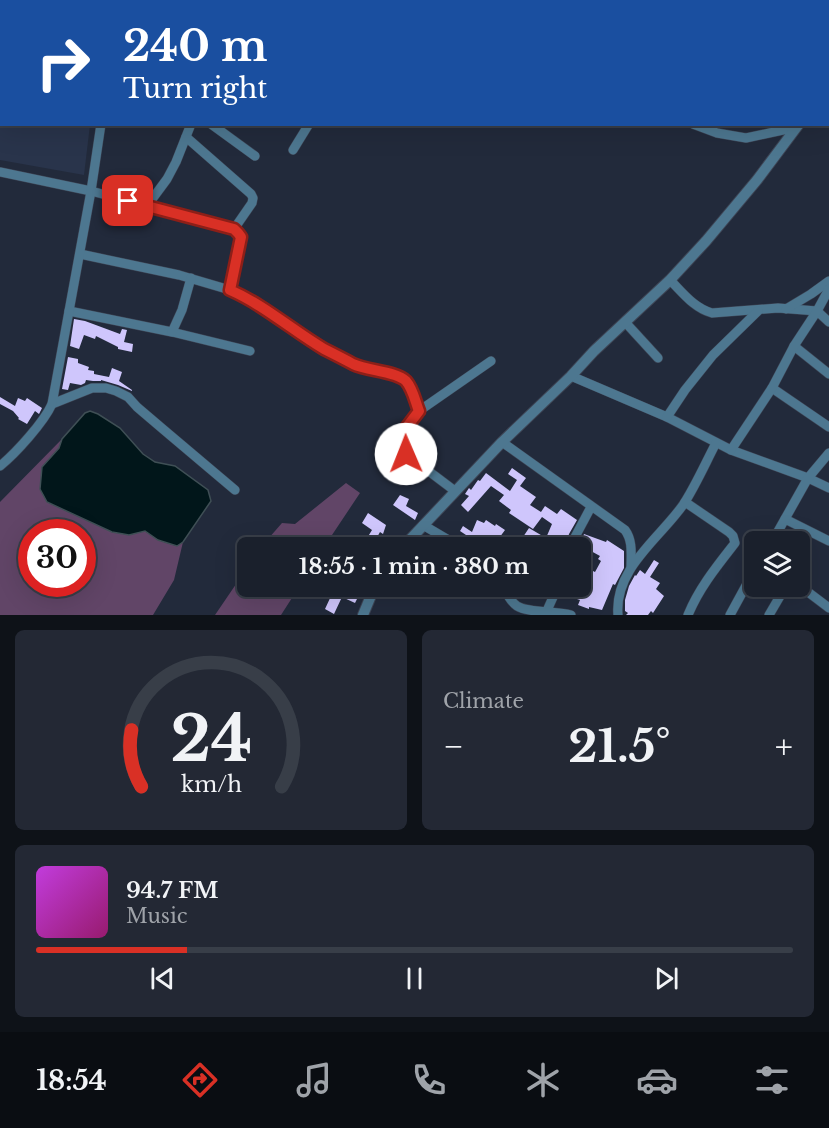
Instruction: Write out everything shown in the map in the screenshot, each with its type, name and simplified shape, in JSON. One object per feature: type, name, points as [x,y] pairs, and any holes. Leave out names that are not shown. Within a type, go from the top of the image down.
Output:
[{"type":"street","points":[[0,466],[48,414],[52,404],[91,191],[100,126]]},
{"type":"street","points":[[147,206],[176,162],[189,126]]},
{"type":"street","points":[[214,126],[255,156]]},
{"type":"street","points":[[293,150],[308,126]]},
{"type":"street","points":[[698,126],[717,133],[746,138],[798,126]]},
{"type":"street","points":[[412,537],[502,442],[670,280],[757,180],[798,126]]},
{"type":"street","points":[[186,137],[251,194],[252,203],[234,229]]},
{"type":"street","points":[[0,172],[91,191],[234,229],[241,237],[230,290]]},
{"type":"street","points":[[80,254],[191,278],[230,290],[247,298],[324,349],[358,366],[405,380],[419,411]]},
{"type":"street","points":[[172,332],[182,310],[191,278]]},
{"type":"street","points":[[670,280],[703,311],[711,313],[786,309],[817,311],[829,322]]},
{"type":"street","points":[[786,309],[829,282]]},
{"type":"street","points":[[731,450],[772,388],[794,346],[829,289]]},
{"type":"street","points":[[666,417],[713,355],[758,310]]},
{"type":"street","points":[[69,311],[250,351]]},
{"type":"street","points":[[625,322],[658,358]]},
{"type":"street","points":[[794,346],[829,374]]},
{"type":"street","points":[[455,491],[406,454],[400,442],[403,432],[419,411],[491,361]]},
{"type":"street","points":[[571,376],[666,417],[731,450],[829,488]]},
{"type":"street","points":[[52,404],[92,388],[116,391],[128,397],[155,423],[235,490]]},
{"type":"street","points":[[772,388],[829,427]]},
{"type":"street","points":[[502,442],[618,525],[629,537],[631,567]]},
{"type":"street","points":[[618,615],[619,595],[631,567],[684,502],[716,442]]},
{"type":"street","points":[[778,531],[808,478],[829,453]]},
{"type":"street","points":[[684,502],[729,532],[735,543],[709,576],[688,615]]},
{"type":"street","points":[[575,537],[591,507]]},
{"type":"street","points":[[785,519],[829,541]]},
{"type":"street","points":[[423,525],[443,537]]},
{"type":"street","points":[[730,615],[744,589]]},
{"type":"street","points":[[810,594],[829,608]]},
{"type":"street","points":[[363,615],[370,597]]},
{"type":"street","points":[[509,597],[518,607],[545,613],[559,612],[571,615]]},
{"type":"street","points":[[545,613],[553,597]]},
{"type":"street","points":[[769,615],[780,597]]},
{"type":"shaded area","points":[[0,126],[90,126],[84,175],[0,160]]},
{"type":"shaded area","points":[[90,411],[98,414],[120,428],[143,454],[155,462],[175,466],[208,490],[211,501],[183,542],[177,546],[158,540],[145,531],[129,535],[112,532],[96,525],[96,519],[84,519],[47,502],[40,489],[42,467],[85,413]]},
{"type":"shaded area","points":[[62,439],[59,448],[42,467],[129,535],[145,531],[158,540],[176,546],[183,542],[174,580],[153,615],[0,615],[0,502]]},
{"type":"shaded area","points":[[346,483],[360,493],[331,537],[270,537],[282,523],[295,524]]},
{"type":"shaded area","points":[[237,583],[237,597],[293,597],[281,615],[215,615]]},
{"type":"building","points":[[74,319],[120,334],[122,329],[127,330],[124,342],[133,344],[132,352],[118,349],[96,336],[95,339],[84,335],[79,349],[70,346]]},
{"type":"building","points":[[68,357],[78,359],[78,363],[89,367],[88,370],[94,371],[94,374],[109,377],[112,368],[122,372],[119,381],[132,391],[101,380],[86,380],[81,385],[70,383],[68,390],[62,389]]},
{"type":"building","points":[[0,397],[15,406],[18,398],[25,401],[27,398],[42,408],[39,414],[35,411],[27,424],[18,419],[13,411],[0,404]]},
{"type":"building","points":[[512,468],[526,478],[520,486],[536,497],[530,505],[541,512],[545,506],[557,514],[561,509],[577,520],[568,537],[546,537],[552,524],[542,517],[533,529],[509,513],[511,510],[499,501],[504,495],[491,486],[468,512],[461,505],[469,496],[465,494],[469,488],[471,490],[486,473],[510,491],[517,480],[508,474]]},
{"type":"building","points":[[400,495],[409,499],[406,506],[418,513],[415,520],[393,505]]},
{"type":"building","points":[[368,513],[386,525],[383,534],[380,532],[377,537],[368,537],[372,530],[362,523]]},
{"type":"building","points":[[477,520],[484,523],[486,520],[505,530],[500,537],[469,537],[460,531],[463,526],[472,532]]},
{"type":"building","points":[[529,528],[544,537],[523,537]]},
{"type":"building","points":[[584,534],[606,542],[607,540],[624,551],[624,568],[615,585],[613,584],[602,610],[578,605],[580,600],[571,597],[591,597],[591,570],[595,572],[601,561],[598,559],[600,556],[591,551],[591,537],[583,537]]},
{"type":"building","points":[[654,560],[659,563],[650,577],[660,583],[656,589],[664,596],[653,613],[651,611],[648,615],[626,615],[628,613],[625,611],[625,600],[629,586],[635,575],[640,570],[645,574]]},
{"type":"building","points":[[331,597],[342,597],[334,614],[325,609]]},
{"type":"building","points":[[342,597],[358,597],[355,603]]},
{"type":"route","points":[[128,201],[234,229],[241,237],[230,290],[247,298],[324,349],[358,366],[405,380],[419,411],[403,432],[400,442],[406,454]]}]
